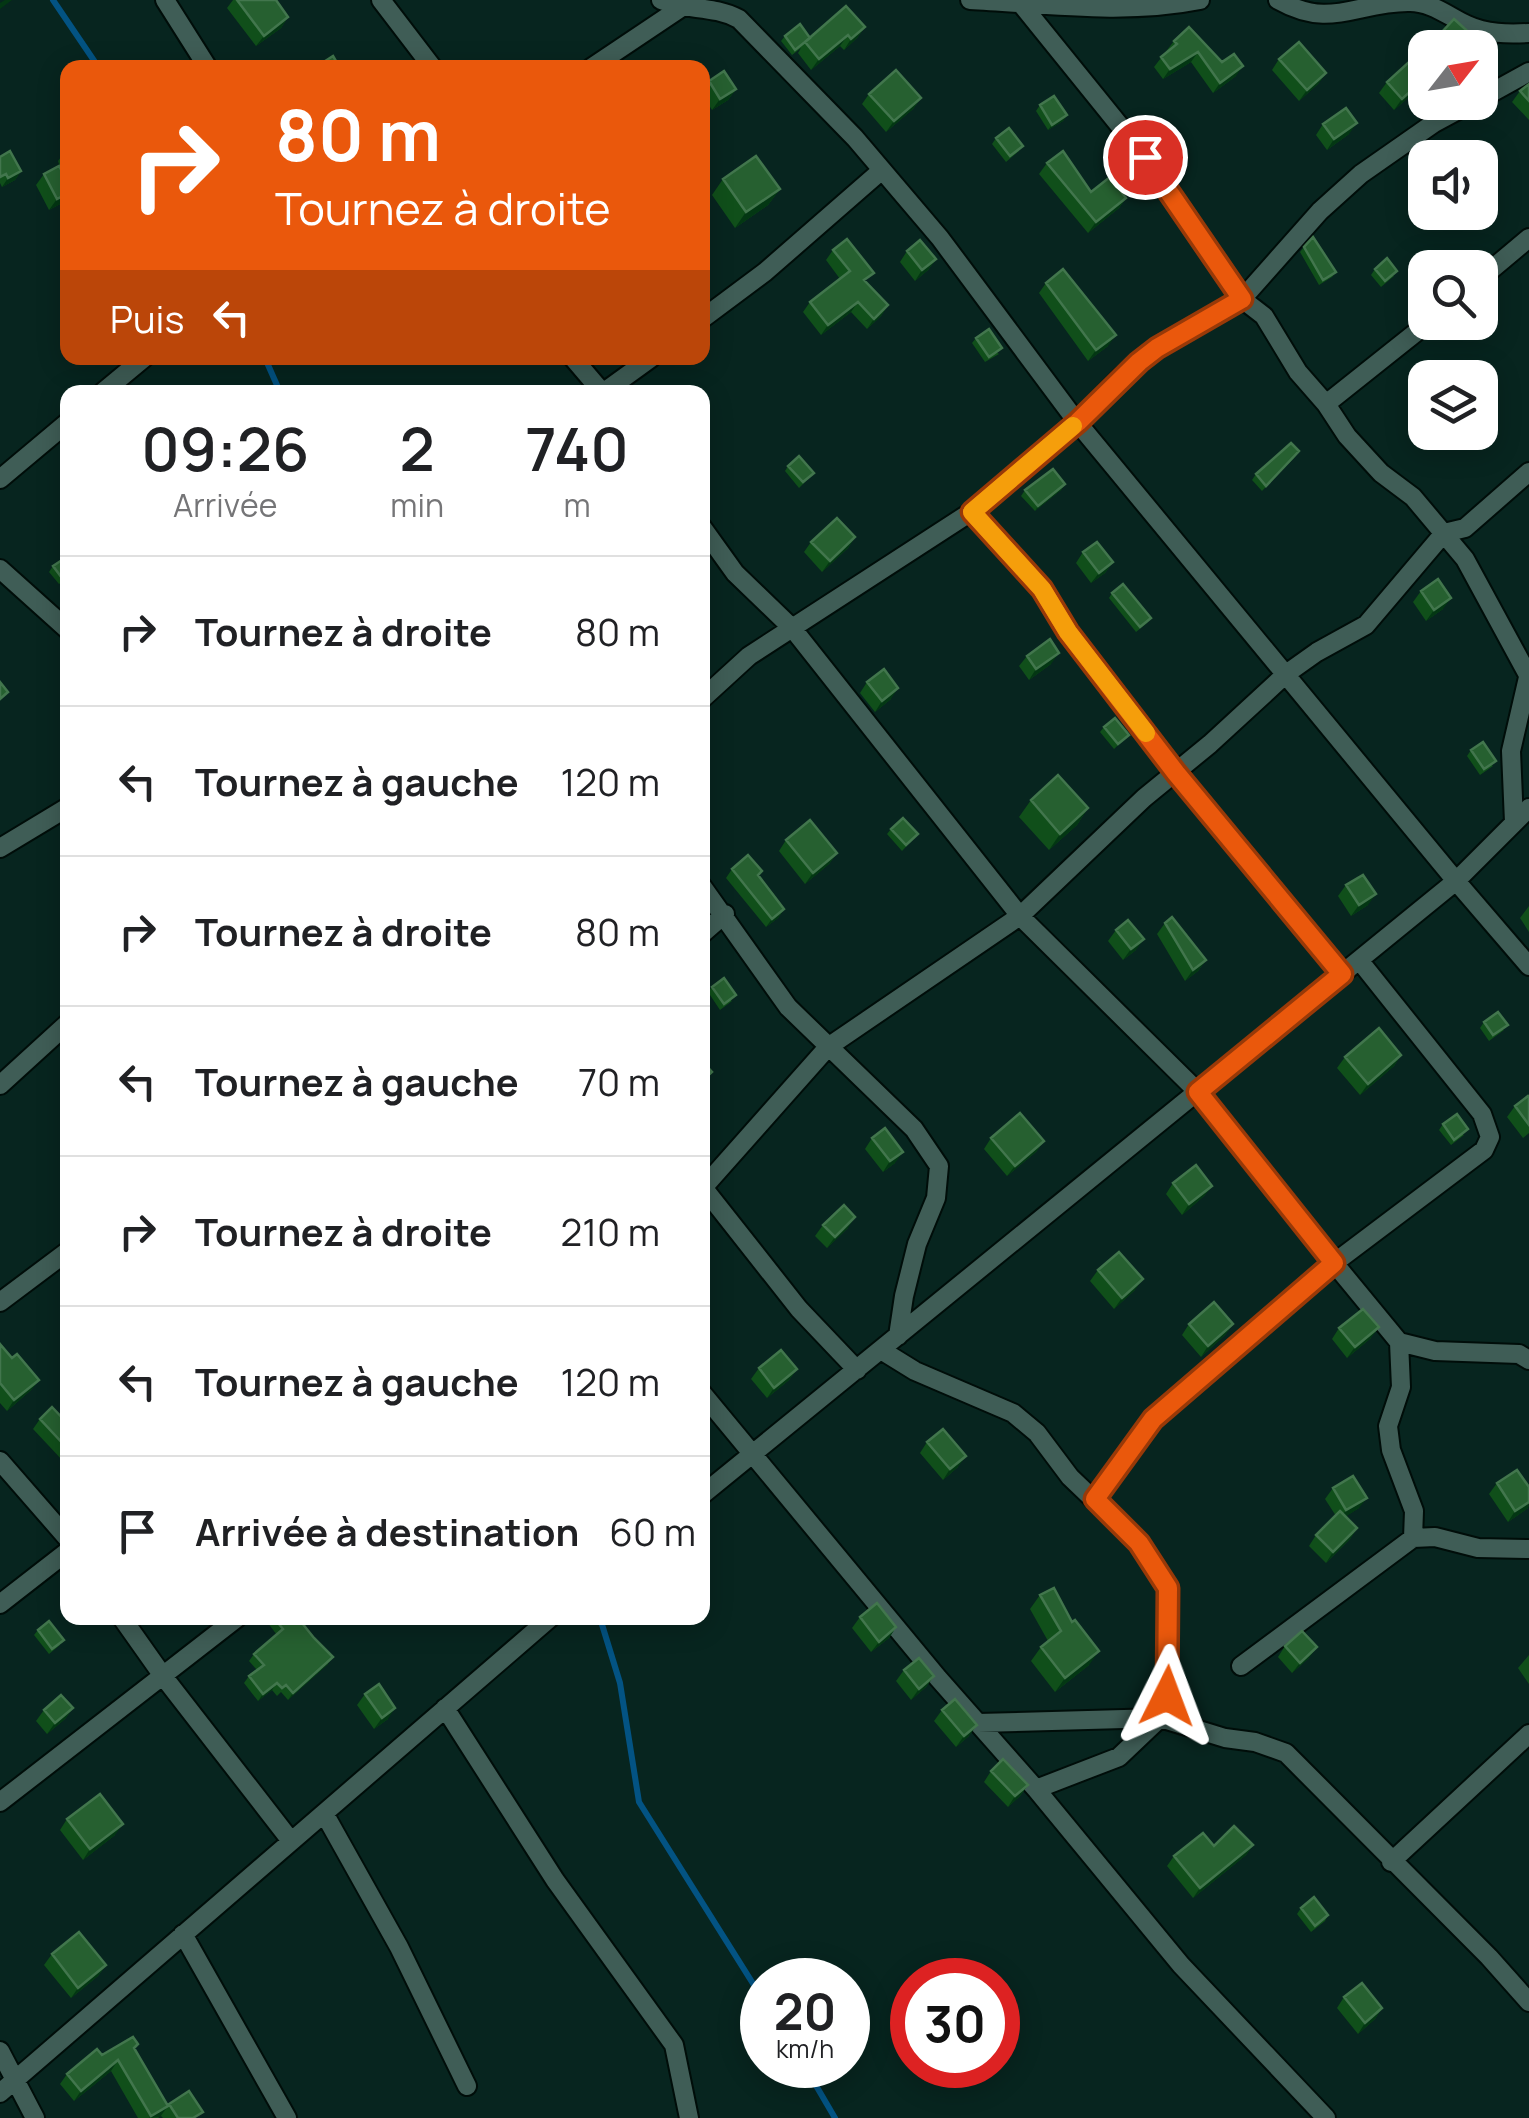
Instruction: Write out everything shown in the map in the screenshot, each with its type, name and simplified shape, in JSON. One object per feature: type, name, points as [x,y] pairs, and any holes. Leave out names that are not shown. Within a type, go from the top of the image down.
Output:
[{"type":"street","points":[[165,0],[203,60]]},
{"type":"street","points":[[381,0],[427,60]]},
{"type":"street","points":[[661,0],[719,8],[739,18],[882,170],[940,238],[1078,422],[1529,966]]},
{"type":"street","points":[[970,0],[1132,8],[1200,0]]},
{"type":"street","points":[[1278,0],[1300,12],[1336,15],[1410,2],[1435,8],[1470,26],[1506,34],[1529,33]]},
{"type":"street","points":[[1019,1],[1145,157],[1242,299],[1264,316],[1298,372],[1347,436],[1368,460],[1413,497],[1465,559],[1528,674],[1511,751],[1514,822]]},
{"type":"street","points":[[603,60],[687,4]]},
{"type":"street","points":[[1498,89],[1529,72]]},
{"type":"street","points":[[710,691],[749,656],[972,512],[1157,348],[1242,299],[1320,211],[1360,174],[1438,120]]},
{"type":"street","points":[[710,314],[766,272],[882,170]]},
{"type":"street","points":[[1498,264],[1529,238]]},
{"type":"street","points":[[1326,404],[1408,339]]},
{"type":"street","points":[[111,385],[136,365]]},
{"type":"street","points":[[579,365],[597,385]]},
{"type":"street","points":[[613,385],[642,365]]},
{"type":"street","points":[[0,479],[60,429]]},
{"type":"street","points":[[710,1179],[828,1048],[1020,916],[1144,798],[1286,674],[1316,652],[1366,625],[1444,532],[1464,528],[1529,472]]},
{"type":"street","points":[[972,512],[1042,589],[1068,632],[1176,773],[1342,974]]},
{"type":"street","points":[[710,537],[735,573],[793,629],[1020,916],[1198,1092],[1399,1342],[1402,1387],[1388,1426],[1391,1450],[1414,1511],[1413,1538]]},
{"type":"street","points":[[0,569],[60,623]]},
{"type":"street","points":[[710,1488],[1456,882],[1529,808]]},
{"type":"street","points":[[0,848],[60,812]]},
{"type":"street","points":[[710,896],[788,1007],[914,1129],[939,1166],[936,1198],[918,1244],[898,1336]]},
{"type":"street","points":[[710,927],[725,914]]},
{"type":"street","points":[[1095,1499],[1153,1419],[1334,1263],[1484,1150],[1490,1137],[1474,1105],[1359,960]]},
{"type":"street","points":[[0,1085],[60,1030]]},
{"type":"street","points":[[710,1196],[798,1310],[857,1370]]},
{"type":"street","points":[[0,1302],[60,1256]]},
{"type":"street","points":[[1399,1342],[1434,1351],[1520,1354],[1529,1360]]},
{"type":"street","points":[[881,1350],[915,1370],[1013,1413],[1037,1433],[1070,1477],[1139,1543],[1168,1588],[1170,1673],[1160,1718],[1119,1757],[1036,1789]]},
{"type":"street","points":[[710,1402],[1182,1965],[1326,2118]]},
{"type":"street","points":[[0,1461],[60,1530]]},
{"type":"street","points":[[1241,1666],[1413,1538],[1435,1537],[1478,1548],[1529,1549]]},
{"type":"street","points":[[0,1604],[60,1557]]},
{"type":"street","points":[[127,1625],[162,1676],[292,1841]]},
{"type":"street","points":[[0,1802],[228,1625]]},
{"type":"street","points":[[0,2093],[542,1625]]},
{"type":"street","points":[[446,1708],[555,1880],[674,2046],[688,2118]]},
{"type":"street","points":[[978,1724],[1160,1718],[1286,1753],[1529,2002]]},
{"type":"street","points":[[1390,1862],[1529,1734]]},
{"type":"street","points":[[324,1812],[399,1947],[467,2086]]},
{"type":"street","points":[[183,1934],[287,2118]]},
{"type":"street","points":[[0,2051],[35,2118]]},
{"type":"building","points":[[237,0],[276,0],[288,17],[264,36]]},
{"type":"building","points":[[846,6],[865,27],[851,39],[848,35],[819,59],[805,42]]},
{"type":"building","points":[[1454,19],[1466,30],[1444,30]]},
{"type":"building","points":[[800,24],[810,38],[795,50],[785,36]]},
{"type":"building","points":[[1189,27],[1222,62],[1234,54],[1243,66],[1220,83],[1198,52],[1170,69],[1161,57]]},
{"type":"building","points":[[1299,42],[1326,73],[1307,90],[1279,59]]},
{"type":"building","points":[[1408,63],[1408,94],[1402,99],[1387,82]]},
{"type":"building","points":[[896,70],[921,98],[894,121],[869,94]]},
{"type":"building","points":[[724,71],[736,89],[720,99],[710,80]]},
{"type":"building","points":[[1529,84],[1529,101],[1520,91]]},
{"type":"building","points":[[1054,96],[1067,115],[1052,125],[1040,105]]},
{"type":"building","points":[[1346,108],[1357,123],[1334,139],[1323,124]]},
{"type":"building","points":[[1009,128],[1023,146],[1010,156],[996,138]]},
{"type":"building","points":[[10,151],[21,171],[8,178],[6,174],[0,177],[0,157]]},
{"type":"building","points":[[1063,151],[1091,192],[1110,177],[1126,198],[1096,222],[1047,163]]},
{"type":"building","points":[[756,156],[780,189],[746,212],[723,179]]},
{"type":"building","points":[[59,166],[60,197],[57,199],[44,174]]},
{"type":"building","points":[[1313,237],[1336,272],[1323,280],[1304,247]]},
{"type":"building","points":[[847,239],[874,273],[864,280],[888,305],[874,319],[858,302],[828,325],[810,302],[850,271],[833,250]]},
{"type":"building","points":[[920,240],[936,259],[922,270],[907,251]]},
{"type":"building","points":[[1387,258],[1397,271],[1385,281],[1375,269]]},
{"type":"building","points":[[1063,269],[1116,335],[1096,350],[1046,283]]},
{"type":"building","points":[[989,329],[1002,348],[989,357],[976,338]]},
{"type":"building","points":[[1291,443],[1299,451],[1266,486],[1256,474]]},
{"type":"building","points":[[799,456],[814,473],[803,482],[788,466]]},
{"type":"building","points":[[1053,469],[1065,484],[1038,506],[1025,490]]},
{"type":"building","points":[[837,518],[855,537],[830,561],[811,542]]},
{"type":"building","points":[[1097,542],[1113,562],[1099,573],[1083,552]]},
{"type":"building","points":[[1438,579],[1451,598],[1434,610],[1421,591]]},
{"type":"building","points":[[1123,584],[1151,618],[1140,627],[1112,593]]},
{"type":"building","points":[[1050,639],[1059,653],[1036,669],[1027,656]]},
{"type":"building","points":[[884,669],[898,688],[882,701],[867,682]]},
{"type":"building","points":[[0,682],[8,692],[0,699]]},
{"type":"building","points":[[1115,718],[1129,735],[1118,744],[1104,727]]},
{"type":"building","points":[[1483,742],[1496,761],[1484,769],[1471,750]]},
{"type":"building","points":[[1058,775],[1088,808],[1060,834],[1031,800]]},
{"type":"building","points":[[903,818],[918,834],[906,845],[891,829]]},
{"type":"building","points":[[810,820],[837,853],[813,873],[786,840]]},
{"type":"building","points":[[748,855],[784,909],[772,919],[732,869]]},
{"type":"building","points":[[1363,875],[1376,894],[1359,905],[1346,885]]},
{"type":"building","points":[[1172,917],[1206,960],[1193,970],[1165,923]]},
{"type":"building","points":[[1128,920],[1144,939],[1131,949],[1116,930]]},
{"type":"building","points":[[724,978],[736,995],[724,1004],[712,987]]},
{"type":"building","points":[[1498,1012],[1508,1025],[1493,1035],[1484,1022]]},
{"type":"building","points":[[1379,1028],[1401,1055],[1368,1084],[1345,1057]]},
{"type":"building","points":[[1529,1097],[1529,1125],[1515,1106]]},
{"type":"building","points":[[1020,1113],[1044,1141],[1015,1166],[991,1138]]},
{"type":"building","points":[[1457,1114],[1468,1129],[1454,1140],[1443,1124]]},
{"type":"building","points":[[885,1128],[903,1152],[890,1161],[872,1138]]},
{"type":"building","points":[[1196,1165],[1212,1186],[1189,1204],[1173,1183]]},
{"type":"building","points":[[844,1205],[855,1217],[835,1237],[823,1225]]},
{"type":"building","points":[[1119,1252],[1143,1279],[1122,1298],[1098,1270]]},
{"type":"building","points":[[1214,1302],[1233,1324],[1208,1346],[1189,1324]]},
{"type":"building","points":[[1363,1309],[1379,1327],[1355,1347],[1339,1328]]},
{"type":"building","points":[[0,1344],[12,1358],[17,1354],[39,1380],[14,1400],[0,1383]]},
{"type":"building","points":[[781,1350],[797,1369],[774,1388],[759,1368]]},
{"type":"building","points":[[52,1407],[60,1416],[60,1440],[40,1419]]},
{"type":"building","points":[[943,1429],[966,1456],[950,1469],[927,1442]]},
{"type":"building","points":[[1517,1470],[1529,1487],[1529,1502],[1515,1511],[1497,1483]]},
{"type":"building","points":[[1353,1476],[1367,1498],[1346,1510],[1333,1488]]},
{"type":"building","points":[[1340,1511],[1357,1528],[1333,1552],[1316,1535]]},
{"type":"building","points":[[1054,1588],[1072,1622],[1075,1620],[1099,1651],[1065,1678],[1041,1647],[1061,1631],[1040,1595]]},
{"type":"building","points":[[877,1603],[896,1627],[879,1642],[860,1617]]},
{"type":"building","points":[[49,1621],[64,1640],[52,1649],[38,1630]]},
{"type":"building","points":[[280,1625],[304,1625],[333,1657],[293,1693],[286,1685],[282,1688],[277,1683],[263,1694],[249,1676],[264,1665],[254,1654],[283,1629]]},
{"type":"building","points":[[1302,1631],[1317,1647],[1300,1663],[1285,1646]]},
{"type":"building","points":[[919,1658],[934,1676],[919,1689],[904,1670]]},
{"type":"building","points":[[379,1684],[395,1708],[382,1718],[365,1694]]},
{"type":"building","points":[[61,1695],[73,1708],[55,1723],[44,1710]]},
{"type":"building","points":[[955,1699],[977,1725],[964,1736],[942,1710]]},
{"type":"building","points":[[1003,1759],[1028,1785],[1015,1796],[991,1771]]},
{"type":"building","points":[[100,1794],[123,1824],[90,1849],[67,1819]]},
{"type":"building","points":[[1234,1826],[1253,1845],[1200,1888],[1174,1856],[1203,1833],[1214,1846]]},
{"type":"building","points":[[1314,1897],[1328,1915],[1315,1926],[1301,1908]]},
{"type":"building","points":[[79,1932],[106,1965],[78,1988],[52,1954]]},
{"type":"building","points":[[1362,1983],[1382,2008],[1365,2023],[1344,1997]]},
{"type":"building","points":[[133,2037],[138,2044],[134,2048],[168,2106],[151,2116],[118,2060],[81,2091],[67,2074],[97,2049],[102,2055]]},
{"type":"building","points":[[189,2091],[203,2112],[193,2118],[178,2118],[169,2104]]},
{"type":"waterway","points":[[53,0],[94,60]]},
{"type":"waterway","points":[[268,365],[277,385]]},
{"type":"waterway","points":[[602,1625],[620,1683],[639,1802],[740,1963]]},
{"type":"waterway","points":[[817,2088],[835,2118]]},
{"type":"slow traffic","points":[[1073,426],[972,512],[1042,589],[1068,632],[1146,733]]},
{"type":"route","points":[[1145,157],[1242,299],[1139,362],[1078,422],[972,512],[1042,589],[1068,632],[1176,773],[1342,974],[1198,1092],[1334,1263],[1153,1419],[1095,1499],[1139,1543],[1168,1588],[1167,1696]]}]
